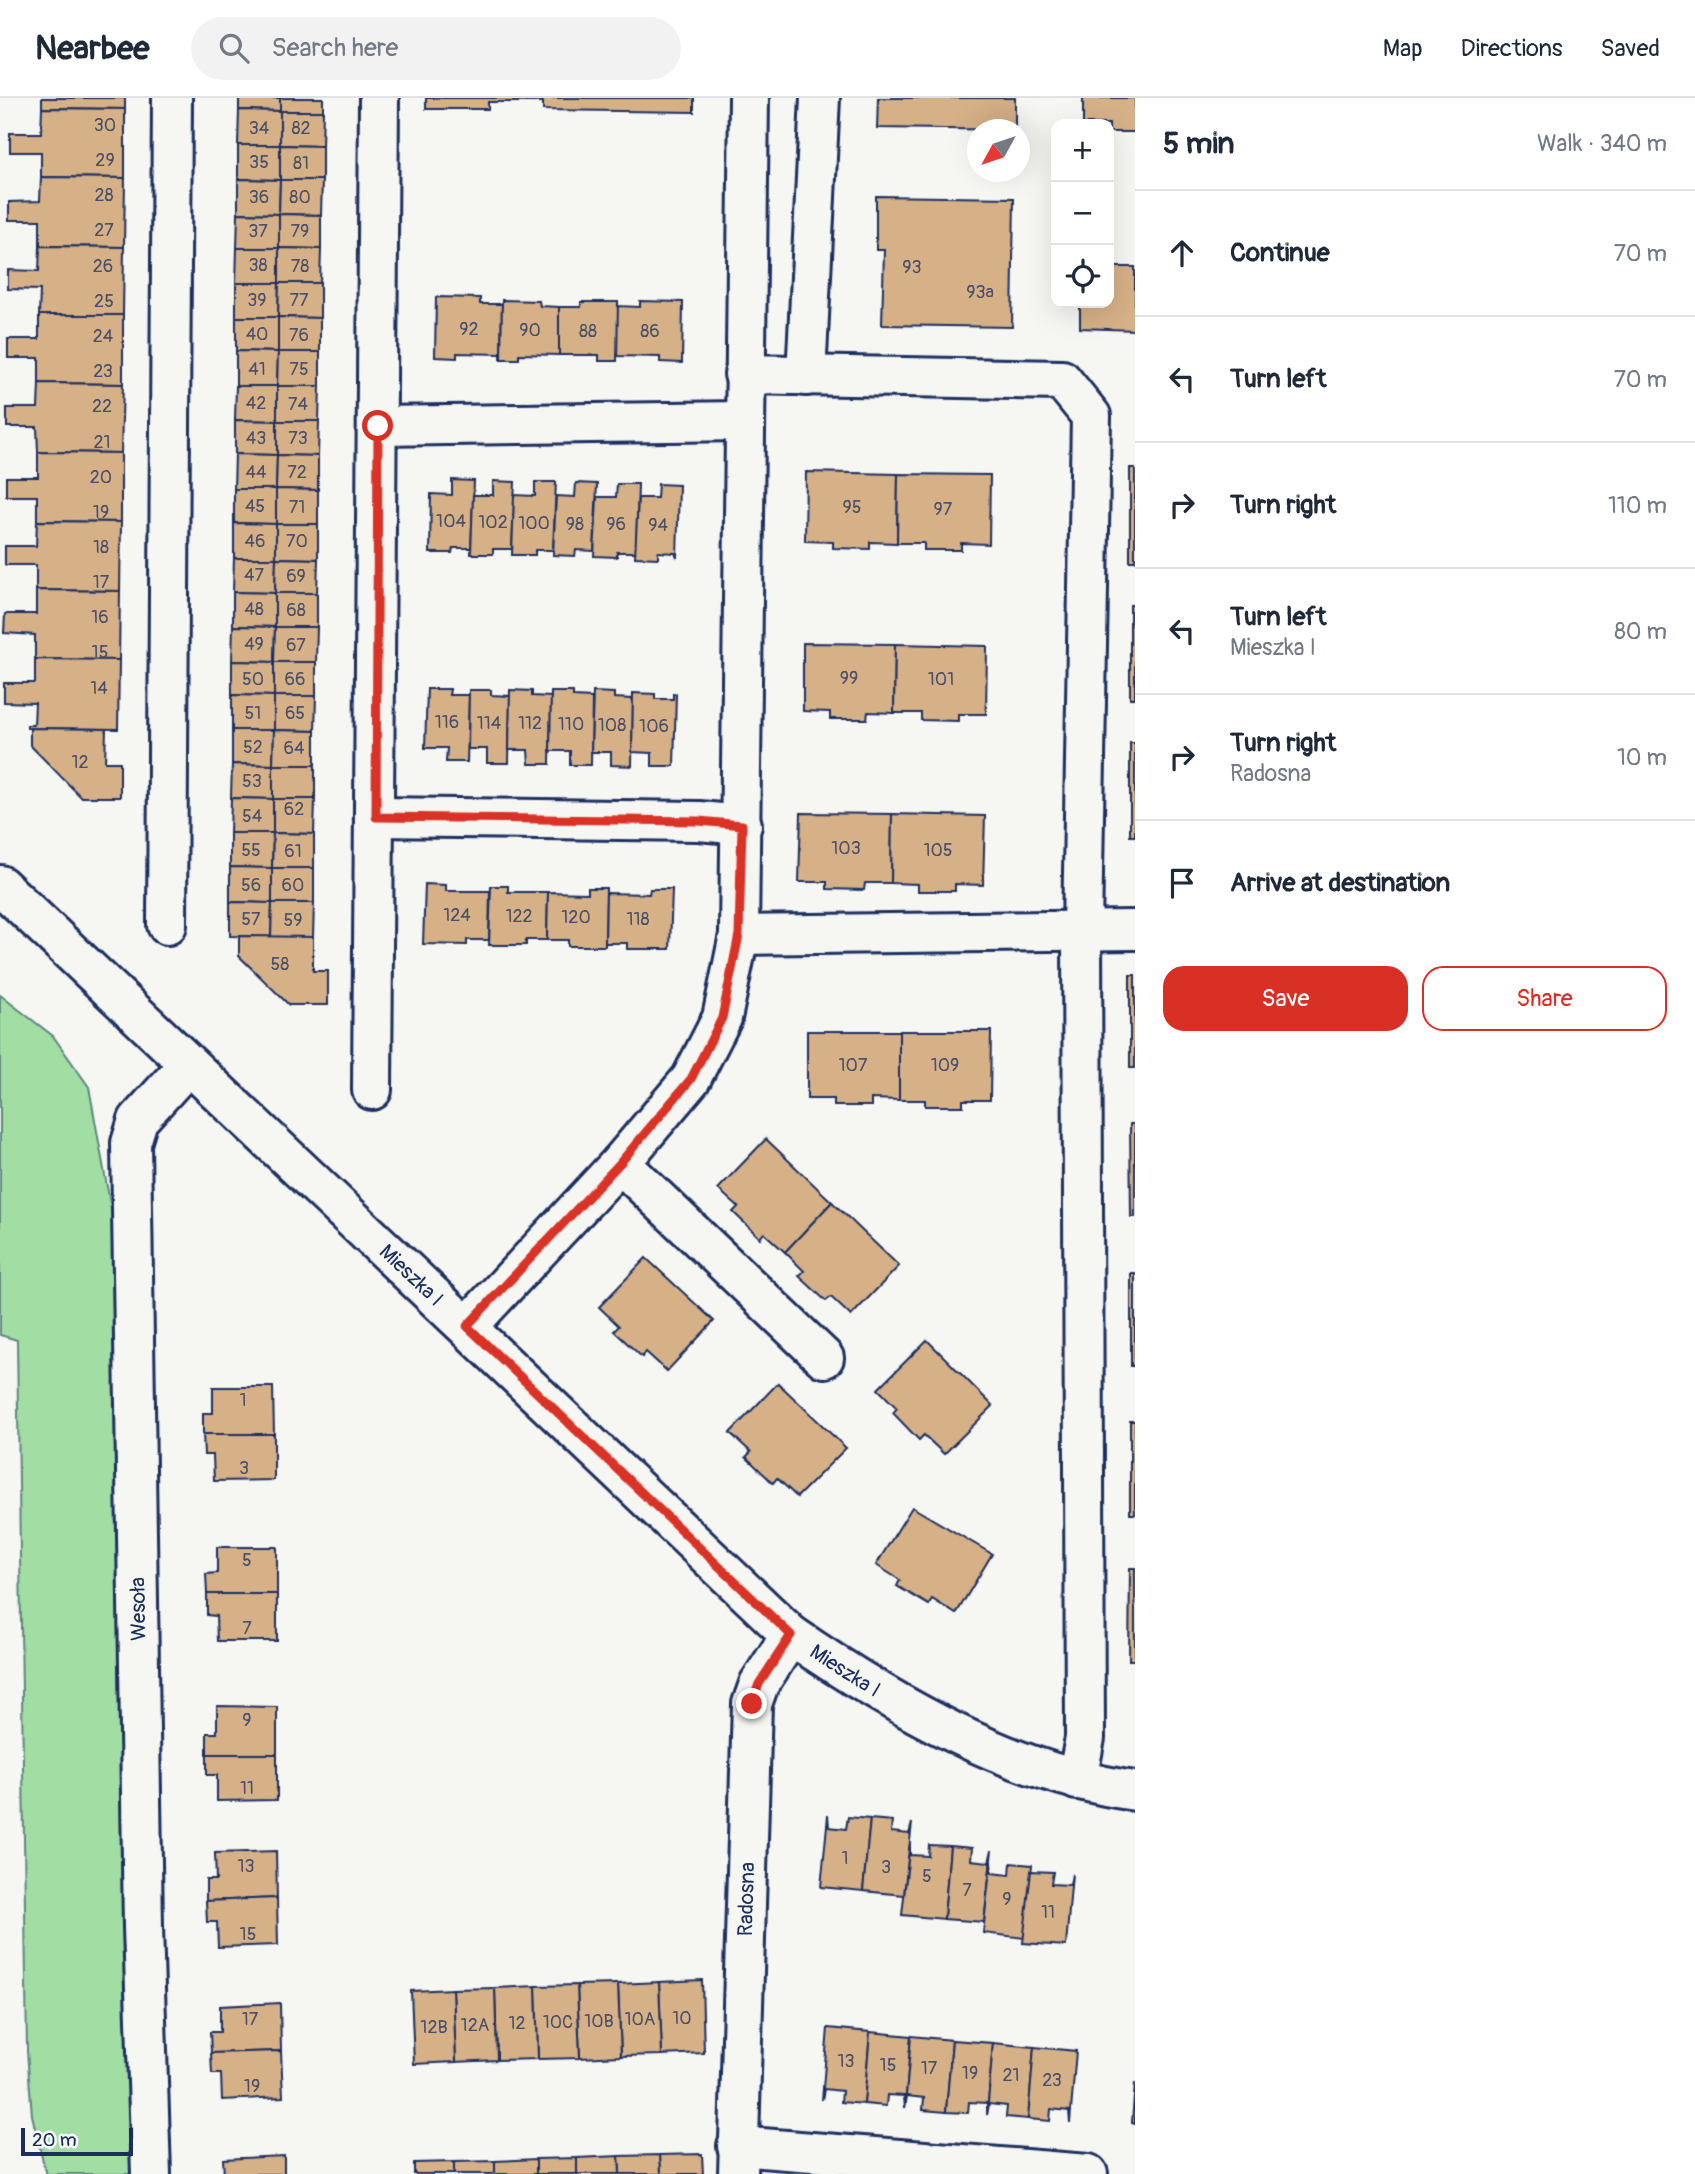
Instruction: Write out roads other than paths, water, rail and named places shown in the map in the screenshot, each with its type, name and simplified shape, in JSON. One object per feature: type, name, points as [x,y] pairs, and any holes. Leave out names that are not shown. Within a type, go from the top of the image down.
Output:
[{"type":"street","points":[[167,925],[172,98]]},
{"type":"street","points":[[372,1090],[379,98]]},
{"type":"street","points":[[467,1326],[620,1163],[691,1079],[722,1018],[739,935],[748,98]]},
{"type":"street","points":[[806,376],[820,98]]},
{"type":"street","points":[[744,374],[1062,380],[1091,416],[1082,930],[1085,1738],[1077,1780]]},
{"type":"street","points":[[378,426],[744,421]]},
{"type":"street","points":[[376,817],[699,821],[742,825]]},
{"type":"street","name":"Mieszka I","points":[[0,885],[791,1635],[852,1677],[939,1728],[1077,1780],[1135,1791]]},
{"type":"street","points":[[739,935],[1135,930]]},
{"type":"street","name":"Wesoła","points":[[151,2174],[143,1927],[131,1143],[138,1120],[188,1065]]},
{"type":"street","points":[[620,1163],[824,1358]]},
{"type":"street","name":"Radosna","points":[[738,2160],[752,1704],[759,1684],[791,1635]]},
{"type":"street","points":[[738,2160],[1088,2174]]}]
